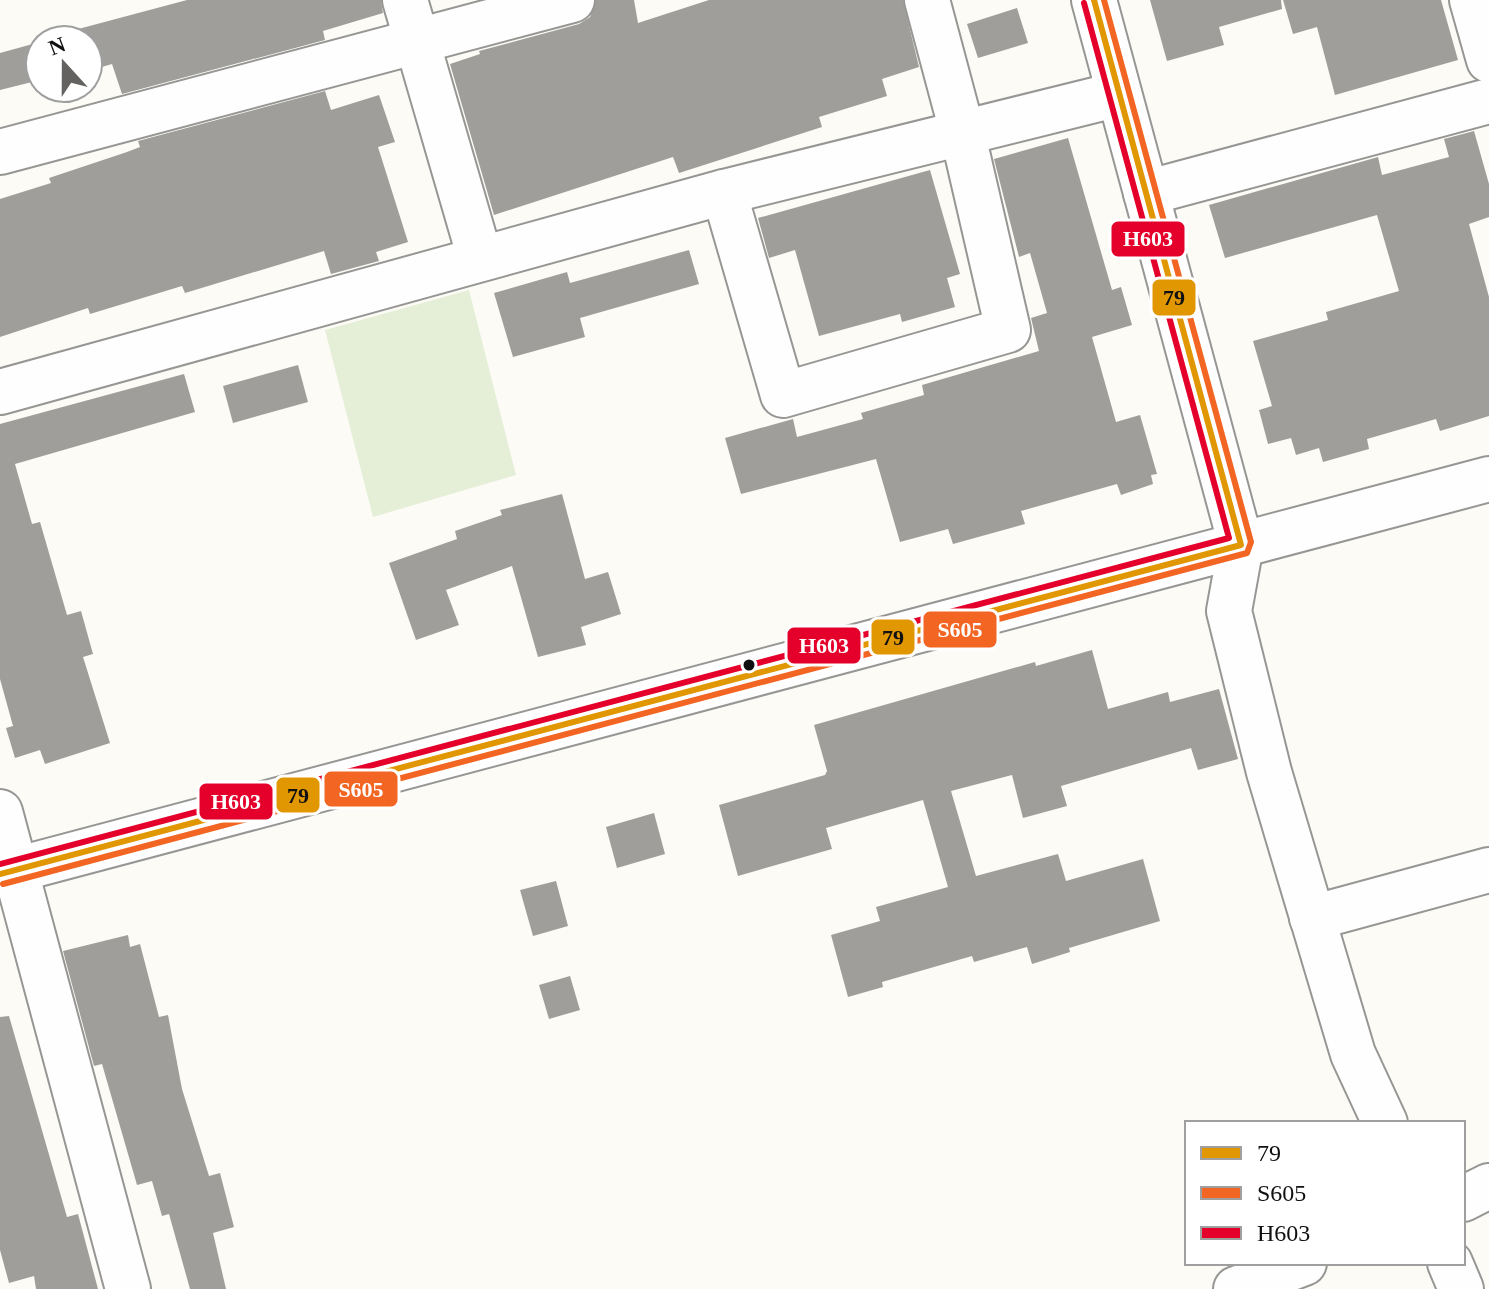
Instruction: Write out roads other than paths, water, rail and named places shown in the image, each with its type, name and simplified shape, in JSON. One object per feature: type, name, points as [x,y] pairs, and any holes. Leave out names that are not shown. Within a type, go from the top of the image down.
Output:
[{"type":"street","points":[[405,0],[480,258]]},
{"type":"street","points":[[0,152],[572,0]]},
{"type":"street","points":[[724,192],[783,395],[1008,330],[962,131],[927,0]]},
{"type":"street","points":[[1094,0],[1241,545],[1229,611],[1269,772],[1353,1054],[1384,1121]]},
{"type":"street","points":[[1472,0],[1489,60]]},
{"type":"street","points":[[0,392],[724,192],[1119,94]]},
{"type":"street","points":[[1146,193],[1489,101]]},
{"type":"street","points":[[8,872],[1489,479]]},
{"type":"street","points":[[0,812],[8,872],[128,1289]]},
{"type":"street","points":[[1312,918],[1489,870]]},
{"type":"street","points":[[1465,1198],[1489,1186]]},
{"type":"street","points":[[1236,1289],[1299,1265]]},
{"type":"street","points":[[1451,1265],[1461,1289]]}]
